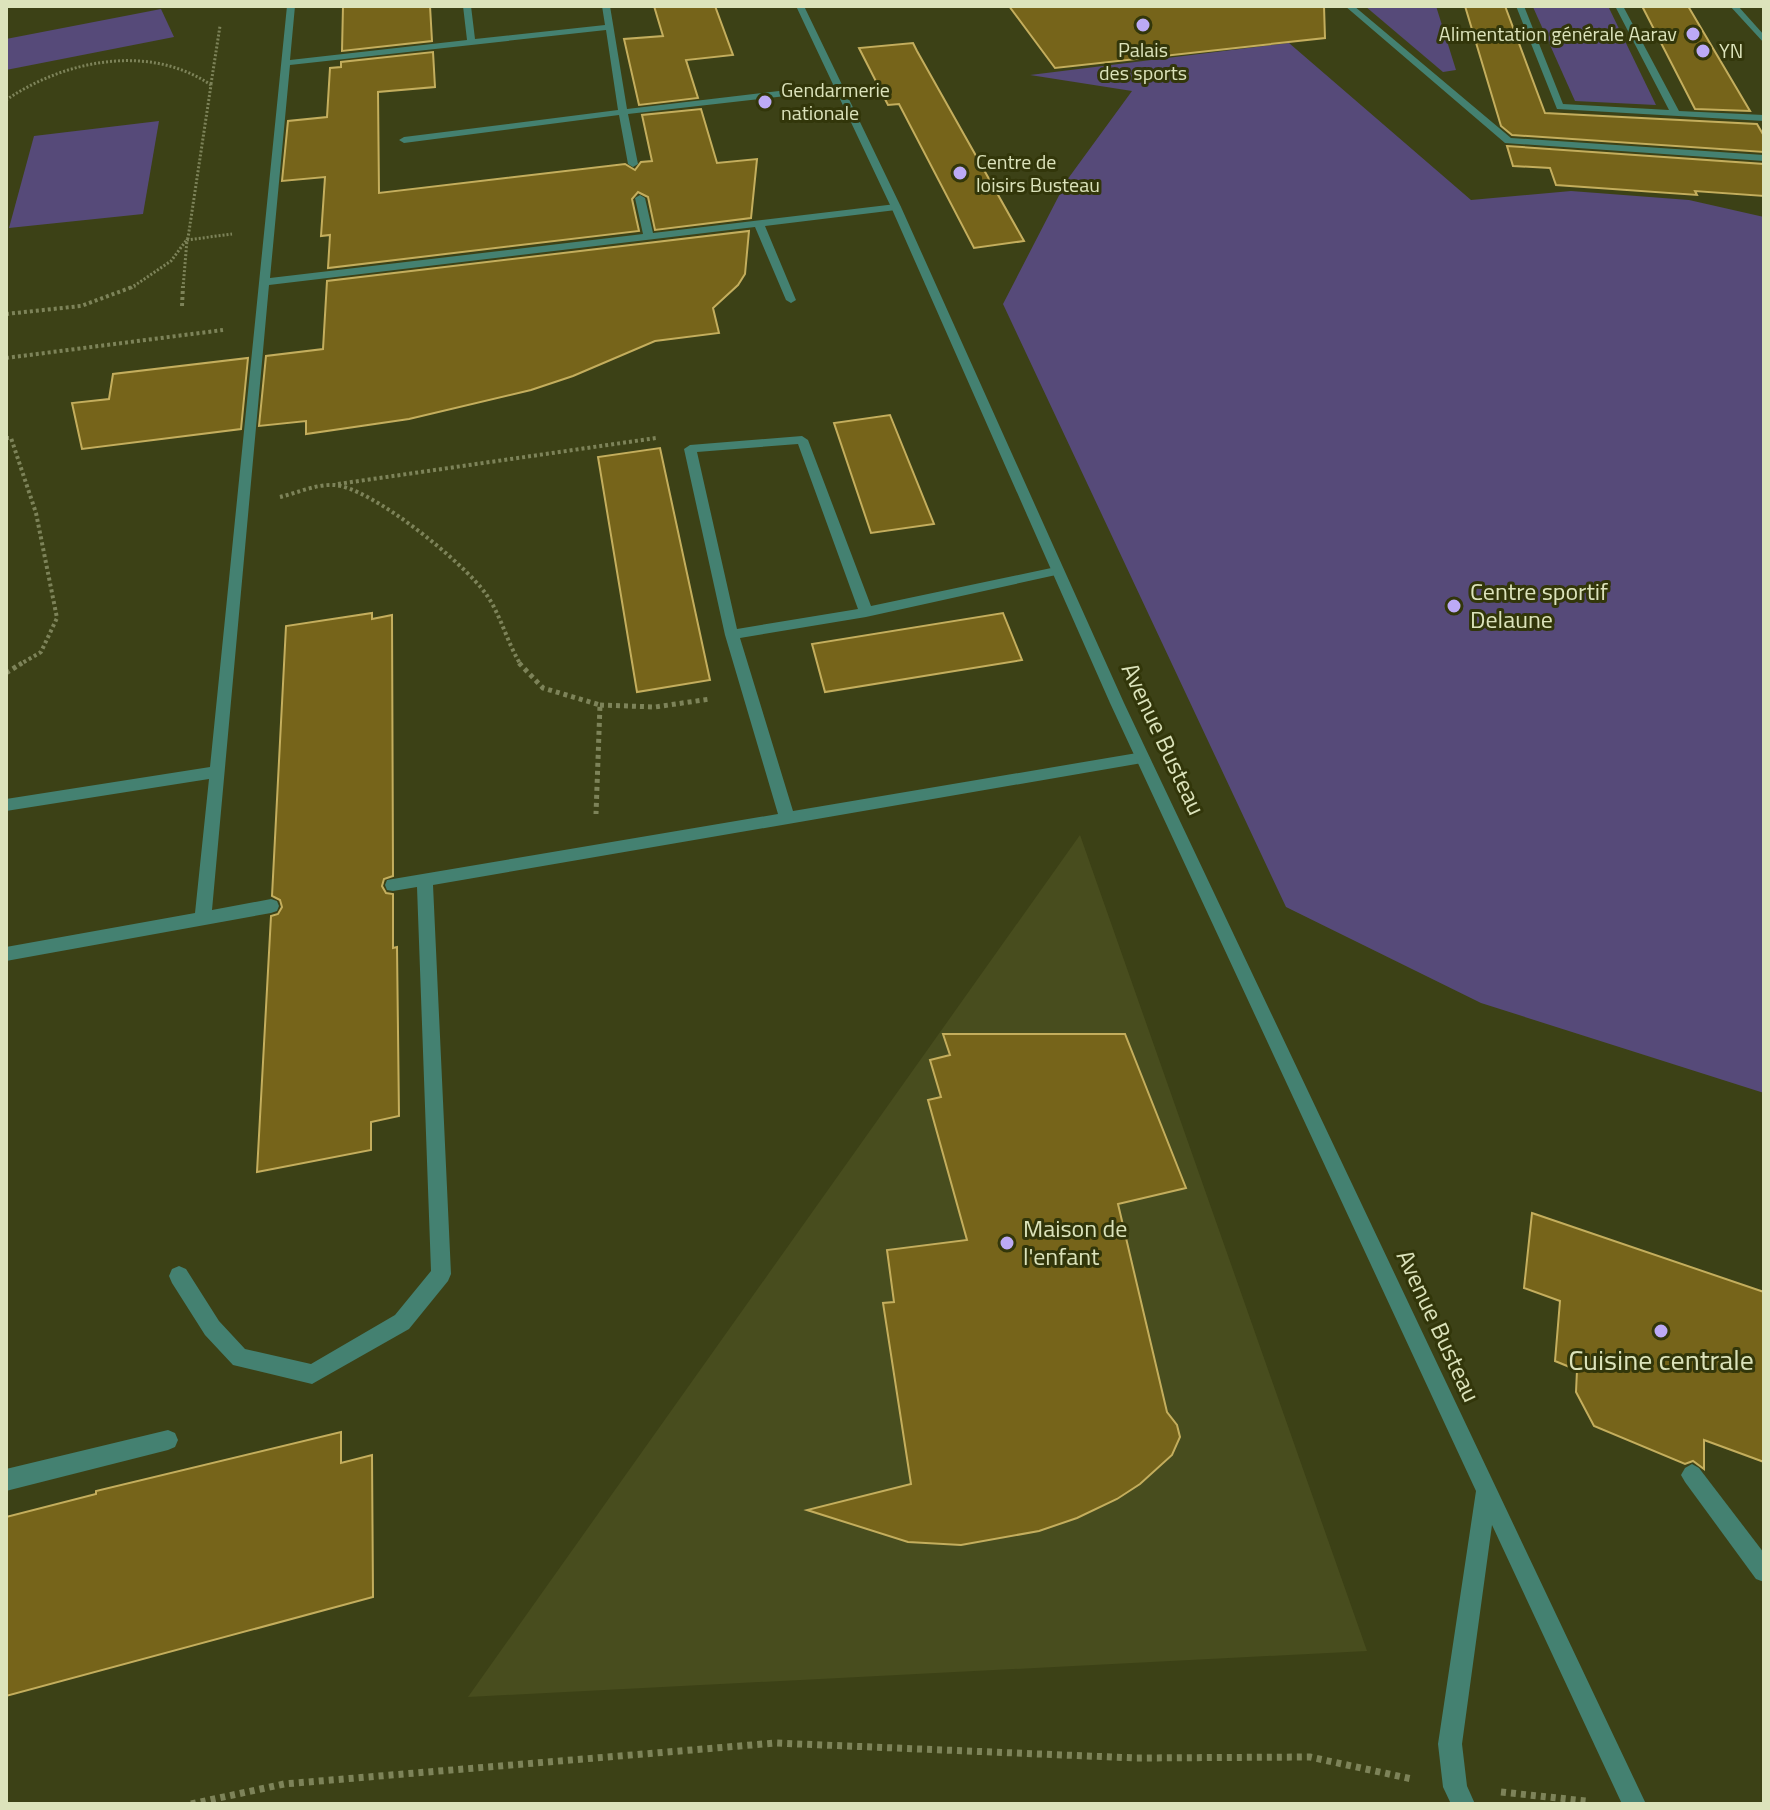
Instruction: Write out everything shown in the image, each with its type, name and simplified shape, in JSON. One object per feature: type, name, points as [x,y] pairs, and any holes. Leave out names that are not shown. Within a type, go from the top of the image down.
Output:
[{"type":"street","points":[[203,918],[291,6]]},
{"type":"street","points":[[467,6],[471,42]]},
{"type":"street","points":[[606,6],[633,164]]},
{"type":"street","name":"Avenue Busteau","points":[[800,6],[896,207],[1056,571],[1634,1804]]},
{"type":"street","points":[[1349,6],[1508,141],[1764,158]]},
{"type":"street","points":[[1520,6],[1560,107],[1764,118]]},
{"type":"street","points":[[1619,6],[1676,114]]},
{"type":"street","points":[[1734,6],[1764,40]]},
{"type":"street","points":[[286,63],[610,27]]},
{"type":"street","points":[[404,140],[838,87]]},
{"type":"street","points":[[640,198],[648,235]]},
{"type":"street","points":[[265,282],[896,207]]},
{"type":"street","points":[[759,224],[791,300]]},
{"type":"street","points":[[787,818],[732,635],[690,449],[802,440],[866,612]]},
{"type":"street","points":[[732,635],[866,612],[1056,571]]},
{"type":"street","points":[[393,885],[1143,758]]},
{"type":"street","points":[[6,805],[217,772]]},
{"type":"street","points":[[179,1276],[212,1328],[240,1358],[312,1374],[402,1322],[441,1274],[425,880]]},
{"type":"street","points":[[6,954],[271,906]]},
{"type":"street","points":[[6,1480],[168,1440]]},
{"type":"street","points":[[1692,1475],[1764,1571]]},
{"type":"street","points":[[1463,1804],[1455,1787],[1450,1744],[1486,1491]]},
{"type":"path","points":[[182,306],[187,240],[220,26]]},
{"type":"path","points":[[6,100],[32,85],[80,67],[117,61],[155,60],[199,73],[211,85]]},
{"type":"path","points":[[6,314],[67,308],[124,293],[157,275],[187,240],[235,234]]},
{"type":"path","points":[[6,358],[261,325]]},
{"type":"path","points":[[6,438],[11,438],[36,513],[57,618],[41,652],[6,673]]},
{"type":"path","points":[[243,506],[337,484],[660,438],[690,449]]},
{"type":"path","points":[[337,484],[369,498],[459,563],[487,595],[528,676],[555,695],[630,709],[677,706],[747,690]]},
{"type":"path","points":[[593,851],[601,750],[600,705]]},
{"type":"path","points":[[191,1804],[284,1784],[775,1743],[1136,1758],[1310,1757],[1396,1775]]},
{"type":"path","points":[[1520,1794],[1572,1800]]},
{"type":"shaded area","points":[[1365,6],[1436,6],[1456,70],[1443,72]]},
{"type":"shaded area","points":[[1608,6],[1656,105],[1575,101],[1533,7]]},
{"type":"shaded area","points":[[161,9],[174,37],[6,70],[6,39]]},
{"type":"shaded area","name":"Centre sportif Delaune","points":[[1289,43],[1471,200],[1571,191],[1689,200],[1764,217],[1764,1093],[1481,1003],[1286,907],[1003,304],[1067,180],[1132,91],[1030,75]]},
{"type":"shaded area","points":[[159,121],[143,214],[9,228],[34,136]]},
{"type":"shaded area","name":"Maison de l'enfant","points":[[1080,835],[1367,1651],[468,1697]]},
{"type":"building","points":[[343,6],[430,6],[432,41],[342,51]]},
{"type":"building","points":[[654,6],[715,6],[733,55],[686,60],[698,98],[639,105],[624,39],[663,36]]},
{"type":"building","name":"Palais des sports","points":[[1009,6],[1324,6],[1325,38],[1055,68]]},
{"type":"building","points":[[1465,6],[1505,6],[1545,113],[1757,124],[1764,136],[1764,152],[1512,135],[1501,126]]},
{"type":"building","points":[[1642,6],[1688,6],[1750,111],[1695,109]]},
{"type":"building","name":"Centre de loisirs Busteau","points":[[913,43],[1024,241],[974,248],[899,104],[888,105],[859,48]]},
{"type":"building","points":[[433,52],[435,87],[378,92],[379,193],[625,164],[635,170],[641,162],[652,161],[642,115],[701,109],[717,163],[757,159],[751,218],[655,230],[648,197],[638,192],[632,199],[639,231],[328,268],[330,235],[321,236],[325,177],[282,181],[288,121],[327,117],[330,68],[341,67],[341,62]]},
{"type":"building","points":[[1507,146],[1764,164],[1764,196],[1695,191],[1697,195],[1556,185],[1550,168],[1513,166]]},
{"type":"building","points":[[749,231],[745,274],[738,285],[713,308],[719,333],[655,341],[573,376],[531,390],[409,419],[306,434],[306,421],[259,426],[266,356],[323,349],[327,281]]},
{"type":"building","points":[[248,358],[241,429],[82,449],[72,403],[109,399],[113,374]]},
{"type":"building","points":[[890,415],[934,524],[871,533],[834,423]]},
{"type":"building","points":[[660,448],[710,680],[637,692],[598,457]]},
{"type":"building","points":[[372,613],[372,619],[392,615],[393,876],[384,879],[382,886],[386,893],[393,894],[393,948],[397,947],[399,1116],[371,1122],[371,1150],[257,1172],[271,916],[278,914],[282,907],[280,900],[272,896],[286,626]]},
{"type":"building","points":[[1003,613],[1022,660],[825,692],[812,644]]},
{"type":"building","points":[[943,1034],[1125,1034],[1186,1188],[1118,1204],[1167,1412],[1177,1425],[1180,1437],[1172,1455],[1140,1484],[1077,1518],[1039,1531],[961,1545],[908,1542],[807,1510],[911,1484],[883,1303],[894,1302],[887,1250],[967,1240],[928,1100],[941,1097],[930,1060],[950,1055]]},
{"type":"building","name":"Cuisine centrale","points":[[1532,1213],[1764,1292],[1764,1462],[1704,1440],[1704,1469],[1693,1461],[1685,1464],[1594,1426],[1576,1392],[1577,1370],[1555,1361],[1560,1301],[1524,1288]]},
{"type":"building","points":[[341,1432],[341,1463],[372,1455],[373,1597],[6,1696],[6,1517],[96,1494],[96,1491]]},
{"type":"place","name":"Palais des sports","points":[[1143,25]]},
{"type":"place","name":"Alimentation générale Aarav","points":[[1693,34]]},
{"type":"place","name":"YN","points":[[1703,51]]},
{"type":"place","name":"Gendarmerie nationale","points":[[765,102]]},
{"type":"place","name":"Centre de loisirs Busteau","points":[[960,173]]},
{"type":"place","name":"Centre sportif Delaune","points":[[1454,606]]},
{"type":"place","name":"Maison de l'enfant","points":[[1007,1243]]},
{"type":"place","name":"Cuisine centrale","points":[[1661,1331]]}]
